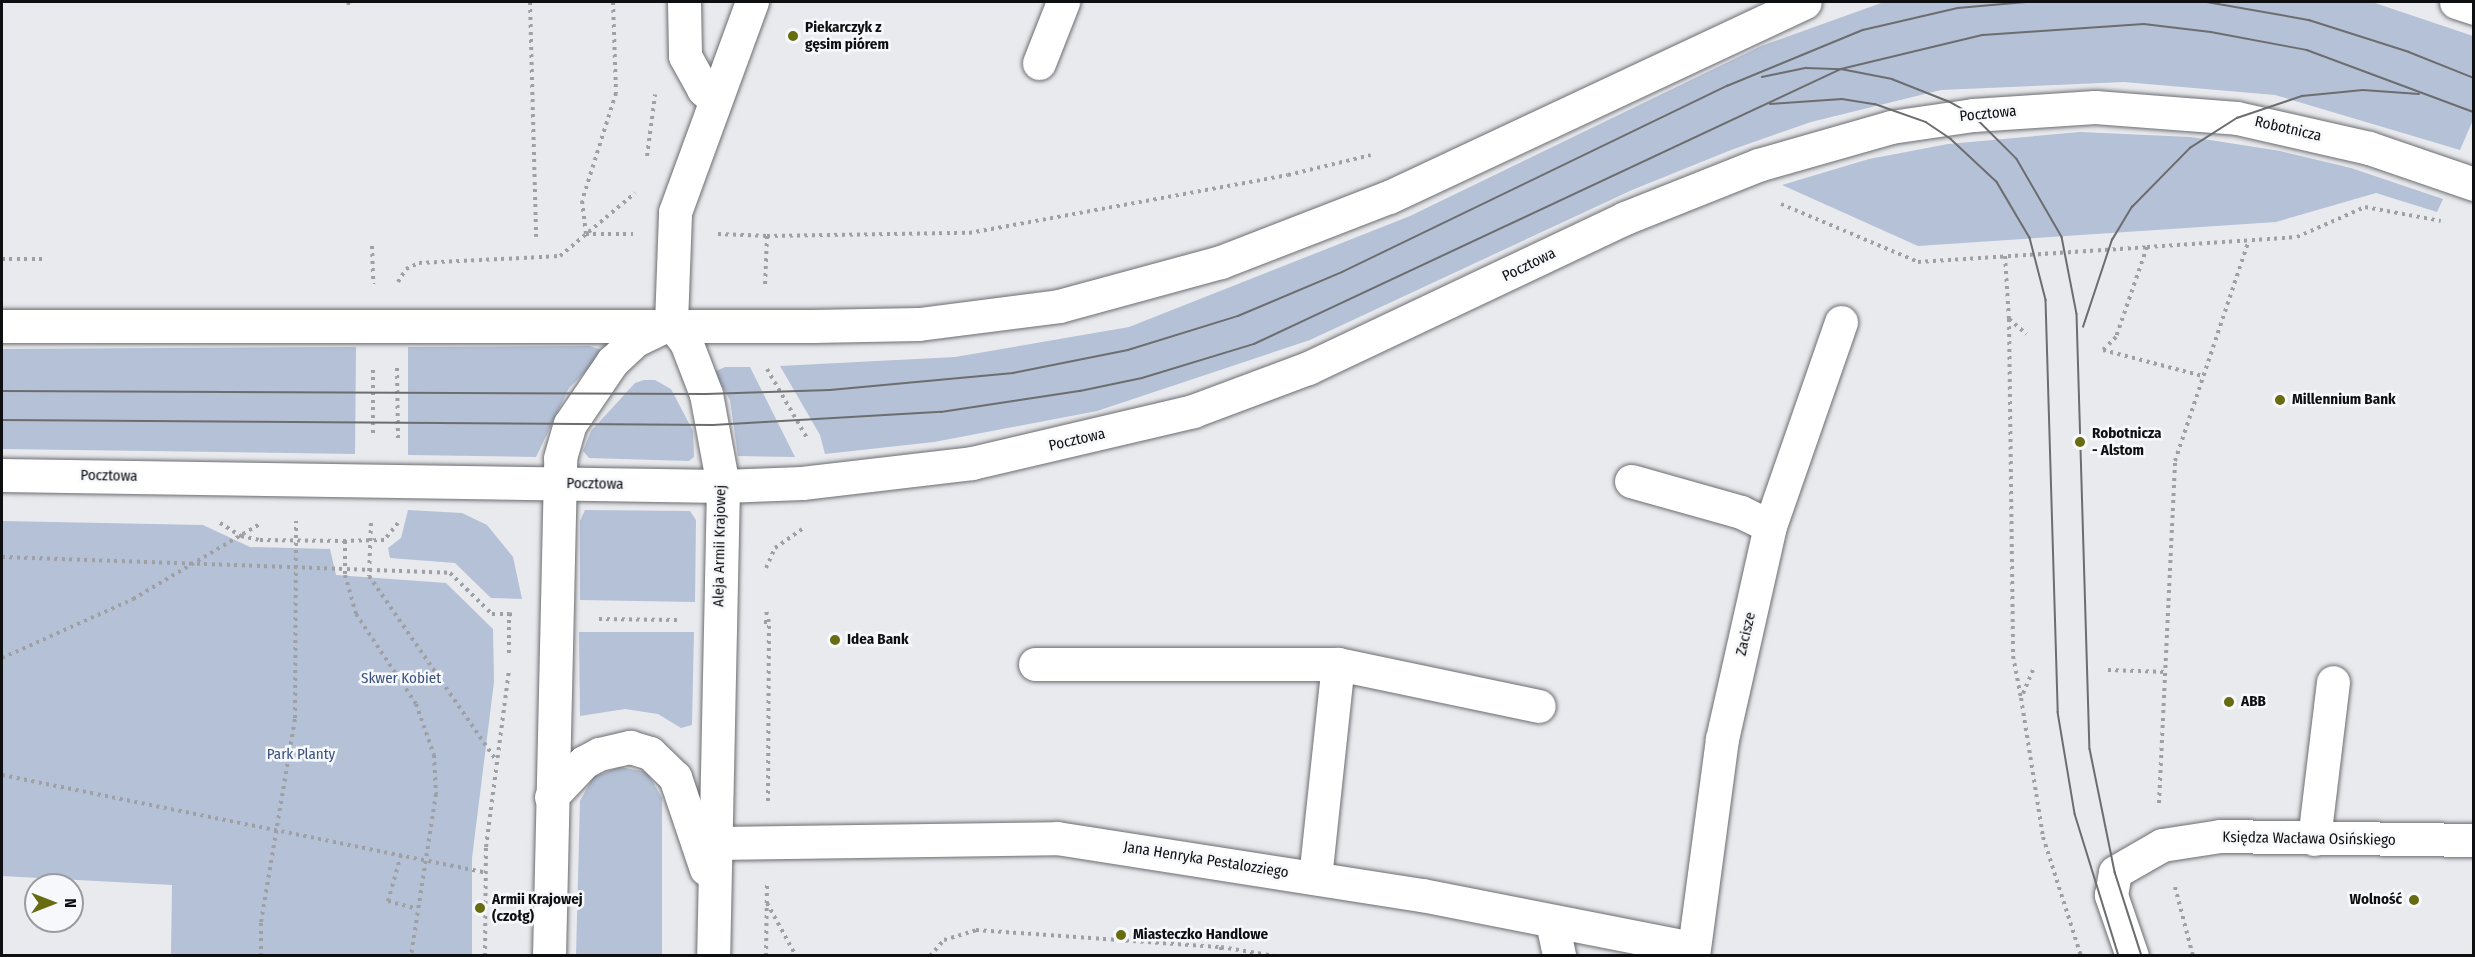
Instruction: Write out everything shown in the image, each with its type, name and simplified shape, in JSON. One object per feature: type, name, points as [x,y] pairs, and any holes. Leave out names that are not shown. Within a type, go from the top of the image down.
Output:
[{"type":"main road","points":[[684,2],[685,56],[703,89],[715,100]]},
{"type":"main road","points":[[671,323],[675,212],[752,2]]},
{"type":"main road","points":[[1039,63],[1063,2]]},
{"type":"main road","points":[[2,326],[920,324],[1059,306],[1221,262],[1389,197],[1805,2]]},
{"type":"main road","points":[[2456,2],[2474,8]]},
{"type":"main road","name":"Robotnicza","points":[[2095,108],[2272,124],[2369,148],[2474,184]]},
{"type":"main road","name":"Pocztowa","points":[[2,475],[723,486],[802,483],[972,463],[1193,411],[1363,344],[1625,218],[1825,143],[1973,115],[2095,108]]},
{"type":"main road","name":"Zacisze","points":[[1692,952],[1722,738],[1770,526],[1841,322]]},
{"type":"main road","points":[[549,956],[558,483],[570,424],[587,394],[636,340],[671,323]]},
{"type":"main road","name":"Aleja Armii Krajowej","points":[[671,323],[686,342],[706,394],[723,486],[713,956]]},
{"type":"main road","points":[[1631,481],[1741,512],[1770,526]]},
{"type":"main road","points":[[1035,664],[1338,664],[1539,706]]},
{"type":"main road","points":[[1315,878],[1338,664]]},
{"type":"main road","points":[[2314,839],[2333,682]]},
{"type":"main road","points":[[551,797],[584,762],[599,754],[630,747],[650,753],[675,777],[714,894]]},
{"type":"main road","name":"Księdza Wacława Osińskiego","points":[[2132,956],[2111,895],[2115,872],[2146,850],[2177,841],[2220,836],[2474,840]]},
{"type":"main road","name":"Jana Henryka Pestalozziego","points":[[715,843],[1057,838],[1315,878],[1552,922],[1692,952]]},
{"type":"main road","points":[[1552,922],[1559,956]]},
{"type":"path","points":[[348,2],[350,8]]},
{"type":"path","points":[[530,2],[536,237]]},
{"type":"path","points":[[586,234],[582,201],[616,93],[613,2]]},
{"type":"path","points":[[767,236],[969,233],[1288,175],[1381,152]]},
{"type":"path","points":[[2081,956],[2043,837],[2013,656],[2009,319],[2005,256],[2248,243],[2297,237],[2365,207],[2446,222]]},
{"type":"path","points":[[2108,670],[2166,672],[2175,461],[2248,243]]},
{"type":"path","points":[[2147,247],[2116,337],[2103,350],[2203,376]]},
{"type":"path","points":[[2,260],[42,259]]},
{"type":"path","points":[[2009,319],[2025,334]]},
{"type":"path","points":[[372,480],[369,576],[496,761]]},
{"type":"path","points":[[286,518],[306,519]]},
{"type":"path","points":[[261,956],[261,922],[278,831],[296,696],[296,519]]},
{"type":"path","points":[[361,519],[371,520]]},
{"type":"path","points":[[2,658],[133,599],[266,521]]},
{"type":"path","points":[[296,541],[345,541]]},
{"type":"path","points":[[2,557],[369,567],[450,573],[492,614],[509,614]]},
{"type":"path","points":[[766,956],[769,622]]},
{"type":"path","points":[[2020,698],[2033,670]]},
{"type":"path","points":[[2,775],[486,872]]},
{"type":"path","points":[[400,855],[388,901],[417,909]]},
{"type":"path","points":[[767,902],[796,956]]},
{"type":"path","points":[[930,956],[944,940],[976,930],[1221,947],[1274,956]]},
{"type":"path","points":[[1221,947],[1221,956]]},
{"type":"green space","points":[[1884,2],[2372,2],[2473,36],[2473,120],[2460,150],[2275,95],[2124,82],[1941,90],[1811,122],[1731,150],[1632,190],[1310,340],[1097,411],[934,442],[825,454],[820,435],[780,366],[955,357],[1129,327],[1410,216],[1761,46]]},
{"type":"green space","points":[[2080,132],[2191,137],[2280,151],[2351,168],[2443,199],[2437,212],[2376,193],[2276,222],[1918,246],[1782,185],[1869,159],[1948,144]]},
{"type":"green space","points":[[590,346],[601,350],[598,359],[569,388],[536,457],[408,455],[408,347]]},
{"type":"green space","points":[[356,347],[355,454],[2,449],[2,349]]},
{"type":"green space","points":[[725,367],[750,367],[795,457],[738,456],[730,400],[714,372]]},
{"type":"green space","points":[[655,380],[671,389],[693,431],[694,457],[689,461],[589,458],[583,451],[591,431],[635,383]]},
{"type":"green space","points":[[408,510],[462,513],[487,525],[513,557],[522,599],[491,598],[455,563],[390,558],[388,548],[401,538]]},
{"type":"green space","points":[[585,510],[690,511],[696,520],[695,602],[580,600],[580,521]]},
{"type":"green space","name":"Park Planty","points":[[2,521],[203,525],[250,547],[330,549],[336,575],[446,583],[493,629],[494,682],[472,858],[472,955],[171,955],[172,885],[84,880],[84,873],[24,873],[24,877],[2,876]]},
{"type":"green space","points":[[579,632],[694,632],[692,725],[681,728],[658,714],[625,709],[580,716]]},
{"type":"green space","points":[[620,767],[647,772],[662,798],[662,955],[576,956],[580,801],[593,777]]},
{"type":"tram line","points":[[2,391],[706,394],[830,390],[1013,373],[1128,350],[1238,316],[1342,272],[1727,86],[1863,30],[1958,8],[2026,2]]},
{"type":"tram line","points":[[2207,2],[2309,20],[2409,52],[2474,78]]},
{"type":"tram line","points":[[2,420],[713,425],[941,412],[1080,391],[1142,378],[1254,344],[1841,69],[1983,35],[2144,24],[2211,32],[2307,50],[2474,112]]},
{"type":"tram line","points":[[1762,77],[1806,68],[1841,69],[1892,79],[1950,102],[1973,115],[2017,159],[2062,237],[2077,314],[2090,749],[2115,872],[2142,956]]},
{"type":"tram line","points":[[2083,327],[2112,240],[2132,207],[2190,148],[2237,118],[2302,96],[2363,90],[2419,94]]},
{"type":"tram line","points":[[1770,104],[1842,99],[1875,104],[1926,122],[1951,139],[1997,182],[2030,238],[2046,300],[2058,712],[2075,814],[2119,956]]},
{"type":"place","name":"Piekarczyk z gęsim piórem","points":[[793,36]]},
{"type":"place","name":"Millennium Bank","points":[[2280,400]]},
{"type":"place","name":"Robotnicza - Alstom","points":[[2080,442]]},
{"type":"place","name":"Idea Bank","points":[[835,640]]},
{"type":"place","name":"ABB","points":[[2229,702]]},
{"type":"place","name":"Wolność","points":[[2414,900]]},
{"type":"place","name":"Armii Krajowej (czołg)","points":[[480,908]]},
{"type":"place","name":"Miasteczko Handlowe","points":[[1121,935]]},
{"type":"park label","name":"Skwer Kobiet","points":[[401,679]]}]
